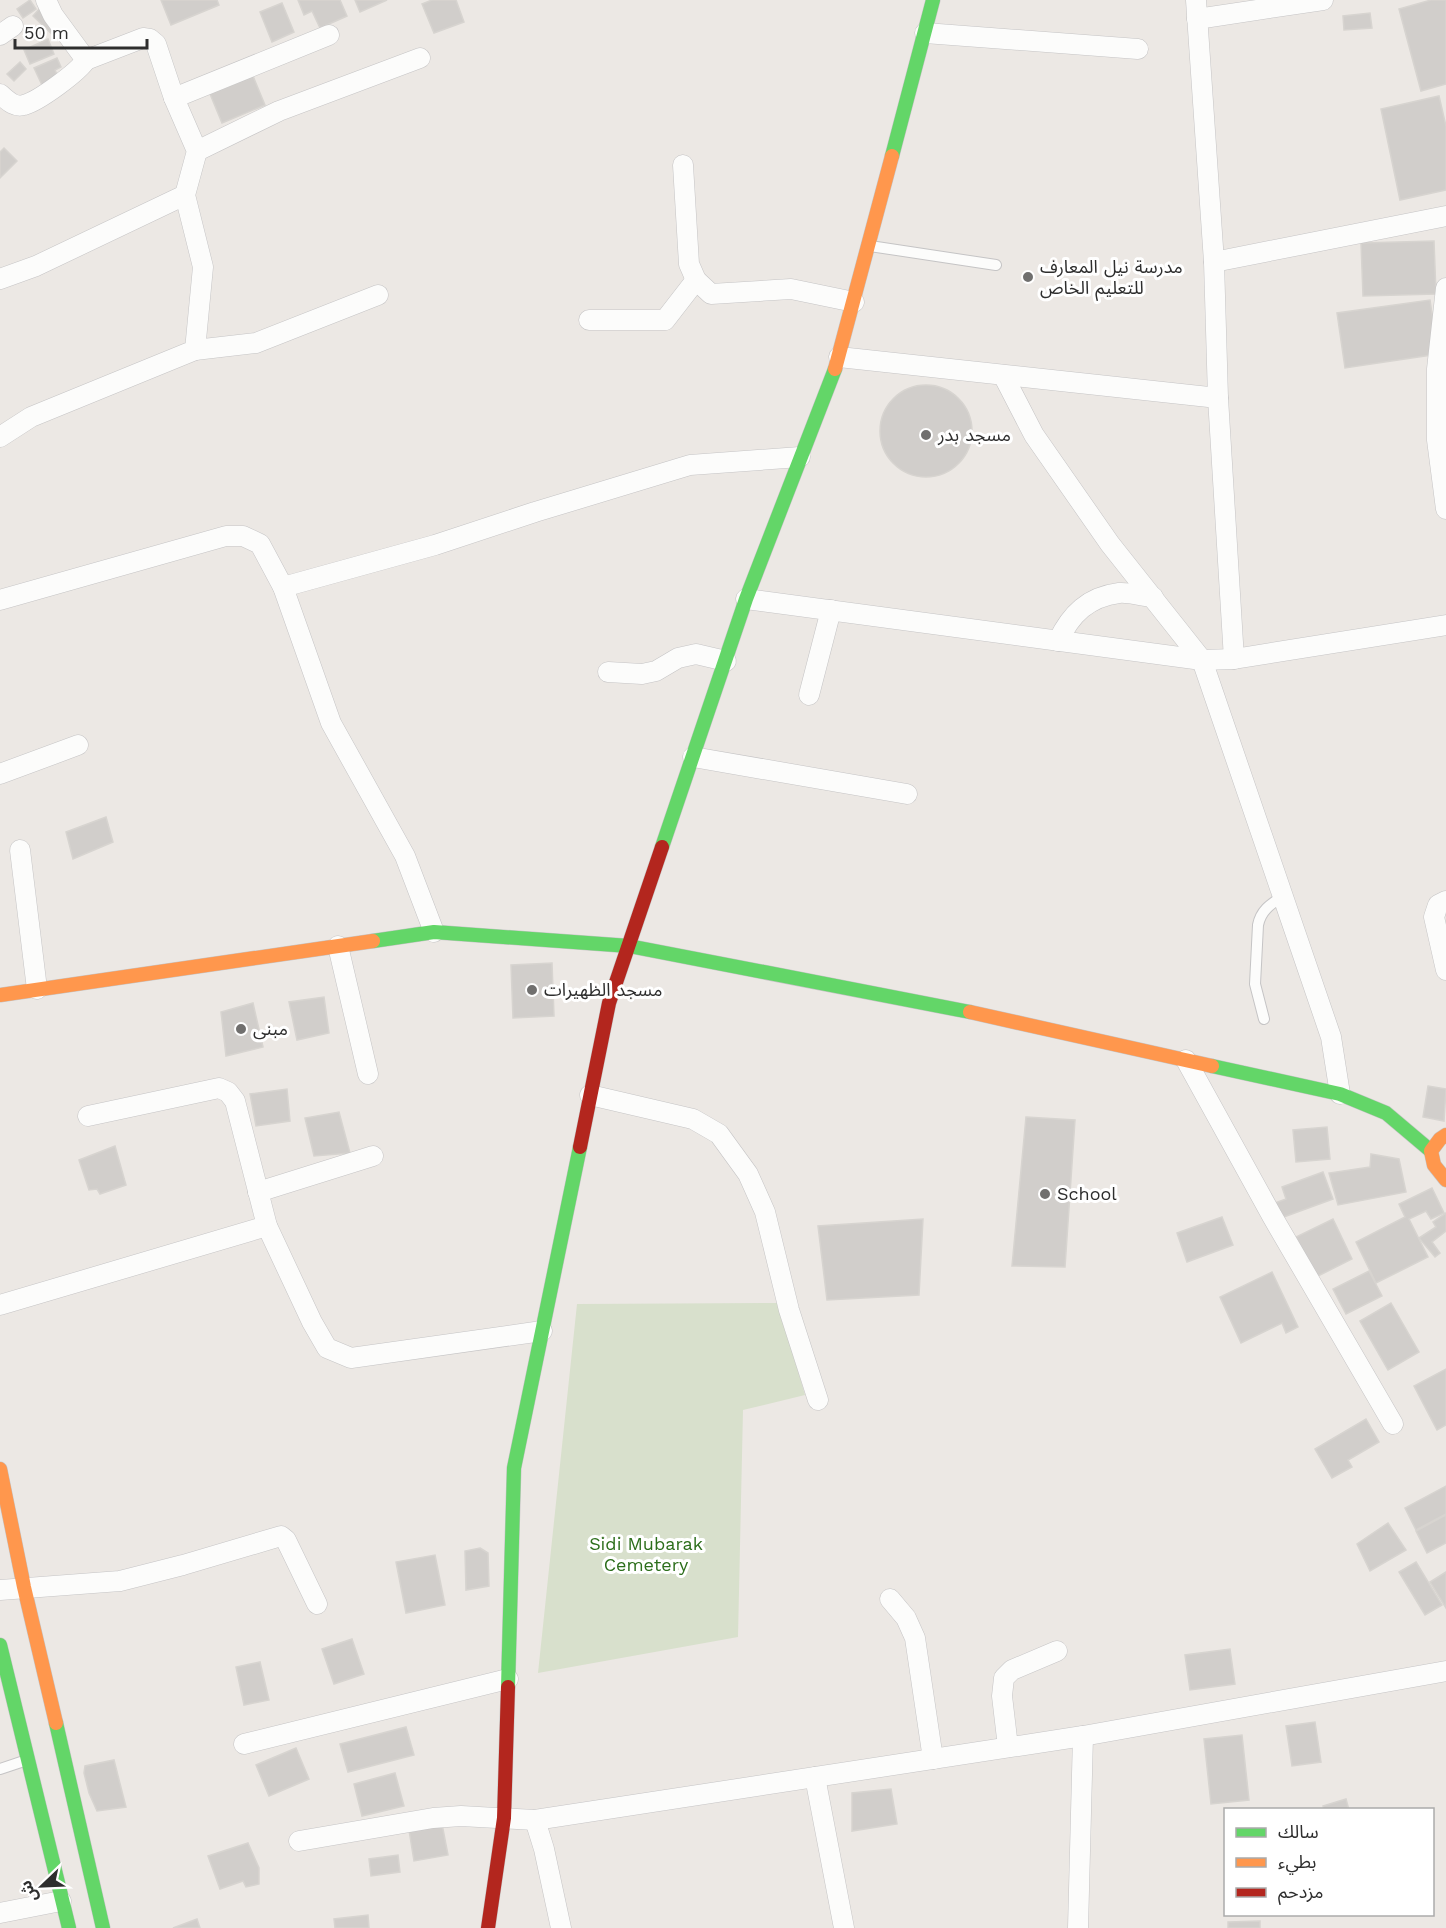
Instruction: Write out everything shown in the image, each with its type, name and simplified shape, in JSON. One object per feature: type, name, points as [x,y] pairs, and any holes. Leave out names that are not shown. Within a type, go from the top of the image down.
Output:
[{"type":"street","points":[[46,0],[53,15],[86,60]]},
{"type":"street","points":[[488,1928],[504,1818],[514,1467],[609,1003],[746,599],[839,357],[933,0]]},
{"type":"street","points":[[1234,659],[1218,398],[1214,262],[1197,10],[1323,0]]},
{"type":"street","points":[[925,33],[1138,49]]},
{"type":"street","points":[[174,98],[329,35]]},
{"type":"street","points":[[0,94],[11,104],[23,106],[59,84],[80,68],[86,60],[143,38],[150,39],[156,44],[174,98],[197,151],[185,195],[203,267],[195,350]]},
{"type":"street","points":[[197,151],[279,111],[420,58]]},
{"type":"street","points":[[683,165],[689,264],[696,280],[711,294],[791,290],[854,302]]},
{"type":"street","points":[[0,279],[36,266],[185,195]]},
{"type":"street","points":[[1214,262],[1446,216]]},
{"type":"street","points":[[589,320],[665,320],[696,280]]},
{"type":"street","points":[[1446,288],[1437,369],[1437,440],[1446,509]]},
{"type":"street","points":[[0,437],[31,417],[195,350],[256,343],[378,295]]},
{"type":"street","points":[[839,357],[1218,398]]},
{"type":"street","points":[[1003,375],[1034,435],[1110,544],[1202,660],[1331,1037],[1340,1094]]},
{"type":"street","points":[[283,587],[435,545],[546,508],[690,465],[800,457]]},
{"type":"street","points":[[0,600],[226,536],[243,536],[260,544],[283,587],[331,723],[405,856],[434,932]]},
{"type":"street","points":[[1058,641],[1068,621],[1088,602],[1120,593],[1153,597]]},
{"type":"street","points":[[746,599],[1202,660],[1234,659],[1446,625]]},
{"type":"street","points":[[809,695],[831,610]]},
{"type":"street","points":[[608,672],[649,673],[678,658],[696,654],[726,661]]},
{"type":"street","points":[[0,774],[78,745]]},
{"type":"street","points":[[693,757],[908,794]]},
{"type":"street","points":[[20,850],[37,989]]},
{"type":"street","points":[[1446,901],[1438,905],[1434,917],[1446,970]]},
{"type":"street","points":[[0,995],[434,932],[629,946],[918,1001],[1340,1094],[1386,1113],[1431,1151],[1434,1165],[1446,1180]]},
{"type":"street","points":[[338,946],[368,1074]]},
{"type":"street","points":[[1186,1060],[1272,1216],[1393,1424]]},
{"type":"street","points":[[88,1116],[219,1088],[228,1092],[235,1101],[267,1226],[312,1322],[327,1348],[351,1358],[542,1331]]},
{"type":"street","points":[[590,1095],[693,1119],[719,1134],[748,1174],[765,1212],[789,1310],[818,1400]]},
{"type":"street","points":[[1431,1151],[1446,1135]]},
{"type":"street","points":[[258,1192],[373,1156]]},
{"type":"street","points":[[0,1305],[267,1226]]},
{"type":"street","points":[[0,1469],[24,1587],[103,1928]]},
{"type":"street","points":[[0,1590],[120,1581],[183,1566],[281,1536],[286,1540],[318,1604]]},
{"type":"street","points":[[890,1599],[906,1618],[915,1638],[933,1759]]},
{"type":"street","points":[[0,1645],[69,1928]]},
{"type":"street","points":[[1008,1747],[1002,1696],[1004,1678],[1012,1670],[1057,1651]]},
{"type":"street","points":[[299,1841],[433,1818],[461,1816],[482,1819],[535,1820],[1083,1736],[1446,1671]]},
{"type":"street","points":[[244,1744],[508,1679]]},
{"type":"street","points":[[1078,1928],[1083,1736]]},
{"type":"street","points":[[815,1777],[844,1928]]},
{"type":"street","points":[[535,1820],[544,1849],[561,1928]]},
{"type":"street","points":[[0,1913],[62,1901]]},
{"type":"lane","points":[[869,246],[996,265]]},
{"type":"lane","points":[[1264,1018],[1255,984],[1258,925],[1260,916],[1267,907],[1283,896]]},
{"type":"lane","points":[[0,1769],[27,1760]]},
{"type":"green space","name":"Sidi Mubarak Cemetery","points":[[778,1303],[805,1395],[743,1410],[738,1637],[538,1673],[577,1304]]},
{"type":"building","points":[[30,0],[36,9],[23,18],[17,9]]},
{"type":"building","points":[[161,0],[217,0],[219,5],[171,25]]},
{"type":"building","points":[[298,0],[340,0],[347,16],[320,28],[312,11],[304,15]]},
{"type":"building","points":[[355,0],[387,0],[360,12]]},
{"type":"building","points":[[432,0],[456,0],[464,22],[434,33],[422,4]]},
{"type":"building","points":[[1431,0],[1446,0],[1446,84],[1421,91],[1399,9]]},
{"type":"building","points":[[282,3],[294,32],[272,42],[260,12]]},
{"type":"building","points":[[40,8],[63,30],[56,38],[33,16]]},
{"type":"building","points":[[1370,13],[1372,28],[1344,30],[1343,16]]},
{"type":"building","points":[[48,39],[54,54],[30,64],[24,50]]},
{"type":"building","points":[[57,58],[61,67],[55,70],[58,77],[42,85],[34,68]]},
{"type":"building","points":[[20,62],[26,69],[14,81],[7,74]]},
{"type":"building","points":[[253,76],[265,105],[222,123],[210,94]]},
{"type":"building","points":[[1439,96],[1446,126],[1446,190],[1400,200],[1381,109]]},
{"type":"building","points":[[4,148],[17,161],[0,178],[0,152]]},
{"type":"building","points":[[1434,241],[1436,294],[1363,296],[1361,243]]},
{"type":"building","points":[[1430,300],[1438,354],[1345,368],[1337,313]]},
{"type":"building","name":"مسجد بدر","points":[[917,385],[935,385],[952,392],[965,405],[972,422],[972,440],[965,457],[952,470],[935,477],[917,477],[900,470],[887,457],[880,440],[880,422],[887,405],[900,392]]},
{"type":"building","points":[[106,817],[113,842],[73,859],[66,832]]},
{"type":"building","name":"مسجد الظهيرات","points":[[552,963],[554,1016],[513,1018],[511,965]]},
{"type":"building","name":"مبنى","points":[[324,997],[329,1033],[297,1040],[289,1002]]},
{"type":"building","name":"مبنى","points":[[253,1003],[263,1047],[226,1056],[221,1012]]},
{"type":"building","points":[[1428,1086],[1446,1089],[1444,1121],[1423,1117]]},
{"type":"building","name":"مبنى","points":[[287,1089],[290,1121],[256,1126],[250,1094]]},
{"type":"building","points":[[339,1112],[350,1153],[314,1156],[305,1118]]},
{"type":"building","points":[[1026,1117],[1075,1120],[1065,1267],[1012,1266]]},
{"type":"building","points":[[1327,1127],[1330,1159],[1296,1162],[1293,1130]]},
{"type":"building","points":[[115,1146],[126,1185],[100,1194],[97,1189],[89,1190],[79,1160]]},
{"type":"building","points":[[1371,1154],[1399,1159],[1406,1192],[1338,1205],[1329,1173],[1370,1167]]},
{"type":"building","points":[[1323,1172],[1333,1199],[1281,1218],[1275,1203],[1286,1199],[1282,1187]]},
{"type":"building","points":[[1432,1188],[1444,1213],[1431,1219],[1426,1211],[1409,1219],[1428,1257],[1376,1283],[1356,1242],[1405,1217],[1399,1204]]},
{"type":"building","points":[[1446,1213],[1446,1231],[1432,1242],[1440,1253],[1435,1257],[1419,1238],[1436,1227],[1433,1222]]},
{"type":"building","points":[[1222,1217],[1233,1245],[1187,1262],[1177,1233]]},
{"type":"building","points":[[923,1219],[919,1295],[827,1300],[818,1226]]},
{"type":"building","points":[[1333,1219],[1352,1259],[1316,1277],[1296,1237]]},
{"type":"building","points":[[1369,1271],[1382,1296],[1346,1314],[1333,1289]]},
{"type":"building","points":[[1272,1272],[1298,1327],[1286,1333],[1282,1323],[1241,1343],[1220,1297]]},
{"type":"building","points":[[1391,1303],[1419,1352],[1388,1370],[1360,1321]]},
{"type":"building","points":[[1446,1369],[1446,1425],[1437,1430],[1414,1386]]},
{"type":"building","points":[[1366,1419],[1379,1442],[1348,1460],[1352,1467],[1332,1478],[1315,1449]]},
{"type":"building","points":[[1446,1486],[1446,1514],[1416,1530],[1405,1508]]},
{"type":"building","points":[[1446,1515],[1446,1543],[1427,1553],[1416,1531]]},
{"type":"building","points":[[1388,1523],[1406,1550],[1370,1571],[1357,1544]]},
{"type":"building","points":[[480,1548],[488,1553],[489,1586],[466,1590],[465,1551]]},
{"type":"building","points":[[435,1555],[445,1605],[406,1613],[396,1562]]},
{"type":"building","points":[[1416,1562],[1442,1605],[1425,1615],[1399,1572]]},
{"type":"building","points":[[1446,1572],[1446,1608],[1430,1582]]},
{"type":"building","points":[[352,1639],[364,1674],[334,1684],[322,1649]]},
{"type":"building","points":[[1230,1649],[1235,1684],[1190,1690],[1185,1655]]},
{"type":"building","points":[[260,1662],[269,1700],[244,1705],[236,1667]]},
{"type":"building","points":[[1315,1722],[1321,1762],[1292,1766],[1286,1726]]},
{"type":"building","points":[[406,1727],[414,1755],[348,1772],[340,1744]]},
{"type":"building","points":[[1242,1735],[1249,1800],[1211,1804],[1204,1739]]},
{"type":"building","points":[[296,1748],[309,1779],[269,1796],[256,1765]]},
{"type":"building","points":[[114,1760],[126,1807],[97,1811],[89,1793],[84,1773],[85,1766]]},
{"type":"building","points":[[395,1773],[404,1806],[362,1816],[354,1784]]},
{"type":"building","points":[[891,1789],[897,1824],[852,1831],[852,1793]]},
{"type":"building","points":[[1346,1799],[1348,1808],[1324,1808],[1323,1806]]},
{"type":"building","points":[[442,1824],[448,1855],[414,1861],[409,1830]]},
{"type":"building","points":[[248,1843],[259,1868],[259,1884],[246,1887],[243,1881],[220,1889],[208,1856]]},
{"type":"building","points":[[398,1855],[400,1872],[371,1876],[369,1859]]},
{"type":"building","points":[[368,1915],[369,1928],[335,1928],[334,1919]]},
{"type":"building","points":[[197,1919],[200,1928],[173,1928]]},
{"type":"building","points":[[1260,1921],[1260,1928],[1228,1928],[1228,1922]]},
{"type":"traffic: fast","points":[[892,156],[933,0]]},
{"type":"traffic: fast","points":[[662,847],[746,599],[835,369]]},
{"type":"traffic: fast","points":[[373,941],[434,932],[629,946],[970,1012]]},
{"type":"traffic: fast","points":[[1212,1066],[1340,1094],[1386,1113],[1431,1151]]},
{"type":"traffic: fast","points":[[508,1687],[514,1468],[580,1147]]},
{"type":"traffic: fast","points":[[0,1645],[69,1928]]},
{"type":"traffic: fast","points":[[56,1723],[103,1928]]},
{"type":"traffic: slow","points":[[835,369],[892,156]]},
{"type":"traffic: slow","points":[[0,995],[373,941]]},
{"type":"traffic: slow","points":[[970,1012],[1212,1066]]},
{"type":"traffic: slow","points":[[1446,1135],[1431,1151],[1434,1165],[1446,1180]]},
{"type":"traffic: slow","points":[[0,1469],[24,1587],[56,1723]]},
{"type":"traffic: jam","points":[[580,1147],[609,1003],[662,847]]},
{"type":"traffic: jam","points":[[488,1928],[504,1818],[508,1687]]},
{"type":"place","name":"مدرسة نيل المعارف للتعليم الخاص","points":[[1028,277]]},
{"type":"place","name":"مسجد بدر","points":[[926,435]]},
{"type":"place","name":"مسجد الظهيرات","points":[[532,990]]},
{"type":"place","name":"مبنى","points":[[241,1029]]},
{"type":"place","name":"School","points":[[1045,1194]]}]
